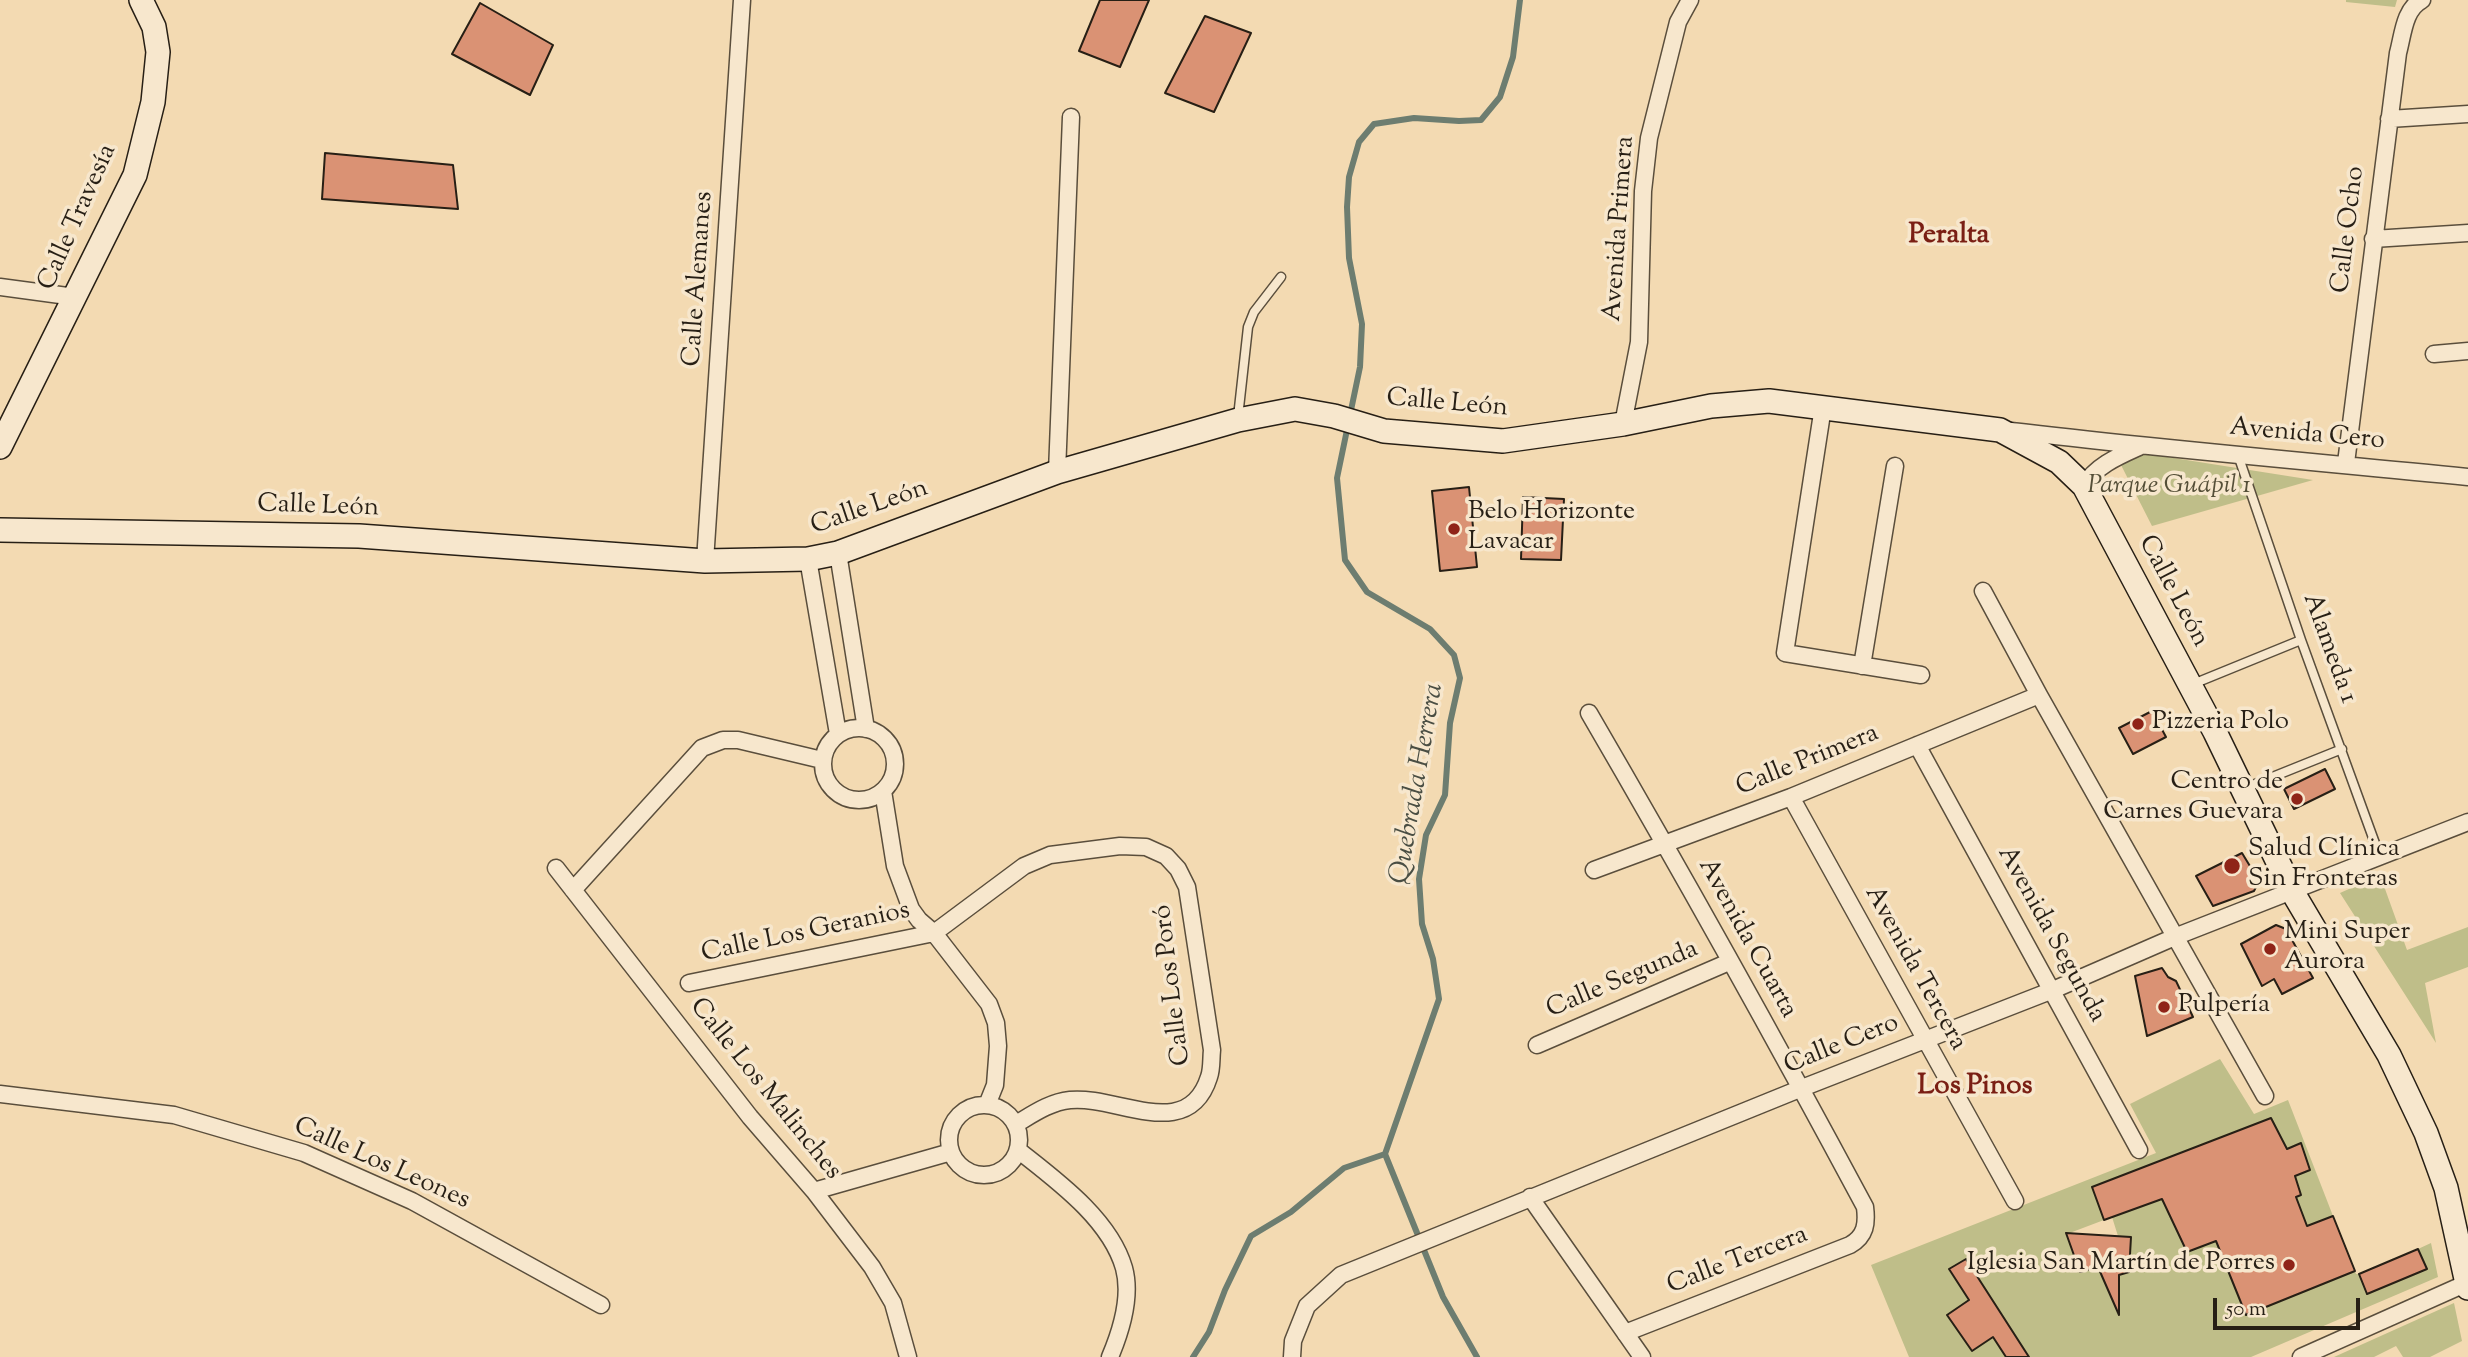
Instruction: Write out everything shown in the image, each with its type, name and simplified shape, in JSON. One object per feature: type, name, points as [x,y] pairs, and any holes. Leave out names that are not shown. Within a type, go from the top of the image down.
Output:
[{"type":"main road","name":"Calle Travesía","points":[[0,447],[135,175],[153,102],[158,52],[154,27],[141,0]]},
{"type":"main road","name":"Calle León","points":[[0,530],[359,536],[705,561],[808,559],[838,553],[1057,472],[1238,420],[1295,409],[1334,416],[1384,431],[1503,441],[1623,424],[1723,405],[1769,401],[2000,430],[2059,462],[2084,486],[2190,685],[2292,891],[2389,1055],[2426,1133],[2446,1188],[2465,1258],[2468,1288]]},
{"type":"street","name":"Calle Alemanes","points":[[705,561],[742,0]]},
{"type":"street","name":"Avenida Primera","points":[[1623,424],[1639,342],[1642,204],[1649,138],[1678,22],[1690,0]]},
{"type":"street","points":[[1678,22],[1704,0]]},
{"type":"street","name":"Calle Ocho","points":[[2347,463],[2398,53],[2406,20],[2418,2]]},
{"type":"street","points":[[2389,119],[2468,114]]},
{"type":"street","points":[[1057,472],[1071,117]]},
{"type":"street","points":[[2373,239],[2468,233]]},
{"type":"street","points":[[0,287],[75,297]]},
{"type":"street","points":[[2434,354],[2468,351]]},
{"type":"street","points":[[1823,407],[1785,653],[1921,676]]},
{"type":"street","name":"Avenida Cero","points":[[2000,430],[2468,477]]},
{"type":"street","points":[[2084,486],[2088,478],[2102,467],[2141,446]]},
{"type":"street","points":[[1862,666],[1895,466]]},
{"type":"street","points":[[838,553],[866,729]]},
{"type":"street","points":[[808,559],[838,734]]},
{"type":"street","points":[[1983,591],[2265,1096]]},
{"type":"street","name":"Calle Primera","points":[[1594,870],[1791,797],[2039,695]]},
{"type":"street","name":"Avenida Cuarta","points":[[1589,713],[1802,1088],[1865,1207],[1867,1220],[1864,1231]]},
{"type":"street","points":[[866,729],[886,740],[895,761],[894,774],[883,791],[871,799],[847,799],[836,793],[827,783],[822,760],[830,741],[838,734],[846,730],[866,729]]},
{"type":"street","points":[[573,890],[702,748],[723,740],[738,740],[822,760]]},
{"type":"street","name":"Avenida Segunda","points":[[1917,745],[2139,1150]]},
{"type":"street","points":[[883,791],[895,866],[911,909],[934,933],[989,1004],[996,1023],[998,1046],[995,1085],[986,1105]]},
{"type":"street","name":"Avenida Tercera","points":[[1791,797],[2015,1201]]},
{"type":"street","points":[[2292,891],[2468,822]]},
{"type":"street","name":"Calle Los Poró","points":[[934,933],[1024,866],[1050,855],[1120,846],[1146,846],[1166,856],[1178,869],[1188,887],[1212,1050],[1209,1077],[1200,1096],[1186,1109],[1168,1114],[1098,1101],[1070,1100],[1046,1106],[1016,1124]]},
{"type":"street","name":"Calle Los Malinches","points":[[556,868],[750,1118],[814,1191],[872,1267],[892,1303],[908,1357]]},
{"type":"street","name":"Calle Cero","points":[[1293,1357],[1293,1340],[1307,1306],[1341,1275],[1802,1088],[2053,990],[2177,936],[2292,891]]},
{"type":"street","name":"Calle Los Geranios","points":[[689,983],[934,933]]},
{"type":"street","name":"Calle Segunda","points":[[1537,1045],[1729,962]]},
{"type":"street","name":"Calle Los Leones","points":[[0,1094],[174,1115],[304,1153],[412,1201],[601,1305]]},
{"type":"street","points":[[986,1105],[998,1108],[1008,1114],[1016,1124],[1019,1132],[1018,1150],[1006,1168],[985,1175],[965,1169],[951,1152],[950,1129],[964,1111],[986,1105]]},
{"type":"street","points":[[1018,1150],[1071,1192],[1108,1236],[1124,1269],[1126,1296],[1121,1330],[1110,1357]]},
{"type":"street","points":[[814,1191],[951,1152]]},
{"type":"street","points":[[1530,1197],[1642,1357]]},
{"type":"street","name":"Calle Tercera","points":[[1625,1333],[1850,1245],[1857,1241],[1864,1231]]},
{"type":"street","points":[[2301,1357],[2467,1283]]},
{"type":"lane","points":[[1238,420],[1248,327],[1254,312],[1281,277]]},
{"type":"lane","name":"Alameda 1","points":[[2238,455],[2301,640],[2381,857]]},
{"type":"lane","points":[[2190,685],[2301,640]]},
{"type":"lane","points":[[2243,789],[2342,749]]},
{"type":"green space","points":[[2346,0],[2397,0],[2395,7]]},
{"type":"green space","name":"Parque Guápil 1","points":[[2142,453],[2313,480],[2152,526],[2121,465]]},
{"type":"green space","points":[[2380,875],[2407,950],[2468,927],[2468,967],[2425,983],[2436,1043],[2340,893]]},
{"type":"green space","points":[[2220,1059],[2254,1114],[2288,1100],[2333,1216],[2224,1259],[2246,1314],[2355,1271],[2359,1274],[2367,1294],[2426,1269],[2418,1249],[2431,1243],[2438,1277],[2251,1357],[2029,1357],[1966,1259],[1949,1270],[2006,1357],[1909,1357],[1871,1265],[2156,1153],[2130,1104]],"holes":[[[2270,1118],[2287,1149],[2301,1143],[2295,1176],[2296,1197],[2291,1213],[2187,1252],[2162,1199],[2112,1217],[2129,1271],[2119,1275],[2119,1292],[2111,1295],[2098,1267],[2080,1272],[2067,1234],[2104,1220],[2093,1187]],[[1960,1306],[1972,1351],[1947,1315]]]},
{"type":"green space","points":[[2454,1303],[2462,1341],[2430,1357],[2403,1357],[2396,1346],[2374,1357],[2334,1357]]},
{"type":"building","points":[[1100,0],[1149,0],[1120,67],[1079,51]]},
{"type":"building","points":[[480,3],[553,45],[530,95],[452,54]]},
{"type":"building","points":[[1205,16],[1251,33],[1214,112],[1165,93]]},
{"type":"building","points":[[325,153],[453,165],[458,209],[322,199]]},
{"type":"building","name":"Belo Horizonte Lavacar","points":[[1469,487],[1477,567],[1440,571],[1432,491]]},
{"type":"building","points":[[1523,497],[1564,499],[1561,560],[1521,559]]},
{"type":"building","points":[[2152,711],[2166,737],[2133,754],[2119,728]]},
{"type":"building","points":[[2325,769],[2335,789],[2294,809],[2284,789]]},
{"type":"building","points":[[2242,853],[2259,881],[2254,891],[2213,906],[2196,876]]},
{"type":"building","name":"Mini Super Aurora","points":[[2276,925],[2286,929],[2313,978],[2282,994],[2274,979],[2262,986],[2241,944]]},
{"type":"building","name":"Pulpería","points":[[2162,968],[2168,977],[2176,981],[2193,1017],[2147,1036],[2135,976]]},
{"type":"building","points":[[2271,1118],[2287,1149],[2301,1143],[2310,1170],[2295,1176],[2301,1195],[2296,1197],[2307,1226],[2333,1216],[2355,1271],[2246,1315],[2216,1241],[2187,1252],[2162,1199],[2104,1220],[2092,1187]]},
{"type":"building","points":[[2066,1233],[2131,1237],[2129,1272],[2119,1275],[2119,1315],[2098,1267],[2080,1272]]},
{"type":"building","points":[[2418,1249],[2427,1269],[2367,1294],[2359,1274]]},
{"type":"building","points":[[1966,1259],[2029,1357],[2006,1357],[1993,1337],[1972,1351],[1947,1315],[1969,1300],[1949,1269]]},
{"type":"waterway","name":"Quebrada Herrera","points":[[1350,415],[1360,367],[1362,324],[1349,258],[1347,207],[1349,177],[1359,142],[1374,124],[1414,118],[1481,120],[1500,97],[1513,57],[1520,0]]},
{"type":"waterway","name":"Quebrada Herrera","points":[[1193,1357],[1209,1332],[1225,1290],[1251,1236],[1291,1212],[1344,1168],[1385,1154],[1439,999],[1433,959],[1422,924],[1419,879],[1426,835],[1445,795],[1450,723],[1460,678],[1454,655],[1430,629],[1367,592],[1345,560],[1337,478],[1348,425]]},
{"type":"waterway","points":[[1385,1154],[1443,1297],[1477,1357]]},
{"type":"place","name":"Belo Horizonte Lavacar","points":[[1454,529]]},
{"type":"place","name":"Pizzeria Polo","points":[[2138,724]]},
{"type":"place","name":"Centro de Carnes Guevara","points":[[2297,799]]},
{"type":"place","name":"Salud Clínica Sin Fronteras","points":[[2232,866]]},
{"type":"place","name":"Mini Super Aurora","points":[[2270,949]]},
{"type":"place","name":"Pulpería","points":[[2164,1007]]},
{"type":"place","name":"Iglesia San Martín de Porres","points":[[2289,1265]]},
{"type":"district","name":"Peralta","points":[[1949,237]]},
{"type":"district","name":"Los Pinos","points":[[1975,1088]]}]
